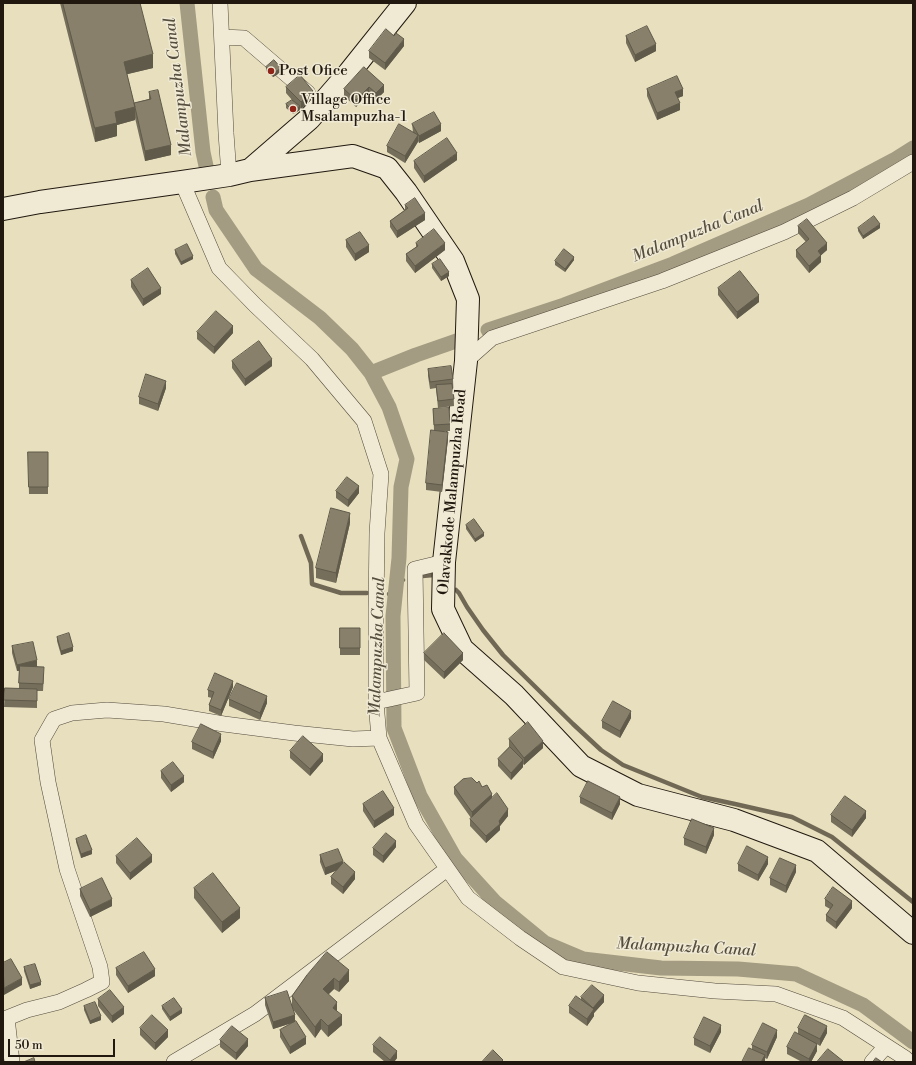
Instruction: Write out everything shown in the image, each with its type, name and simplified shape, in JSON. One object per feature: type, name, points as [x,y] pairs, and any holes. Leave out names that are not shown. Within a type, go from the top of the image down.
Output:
[{"type":"main road","points":[[250,170],[309,119],[349,73],[405,3]]},
{"type":"main road","name":"Olavakkode Malampuzha Road","points":[[3,209],[40,202],[229,175],[250,170],[353,156],[387,168],[406,192],[453,261],[468,299],[466,361],[444,562],[443,609],[462,649],[514,695],[581,766],[638,796],[734,820],[817,851],[913,933]]},
{"type":"street","points":[[220,3],[229,175]]},
{"type":"street","points":[[222,37],[244,38],[321,104]]},
{"type":"street","points":[[466,361],[492,338],[662,281],[784,232],[854,198],[913,162]]},
{"type":"street","points":[[182,182],[219,268],[255,305],[312,359],[364,421],[381,474],[377,533],[376,702],[379,738],[416,824],[468,898],[520,938],[563,967],[638,983],[714,991],[776,994],[843,1018],[909,1062]]},
{"type":"street","points":[[376,702],[417,693],[415,569],[444,562]]},
{"type":"street","points":[[12,1062],[7,1018],[27,1010],[59,1002],[102,982],[100,967],[67,870],[48,782],[42,740],[54,719],[72,713],[108,710],[164,714],[224,724],[294,733],[353,739],[379,738]]},
{"type":"street","points":[[174,1062],[255,1014],[447,869]]},
{"type":"street","points":[[872,1062],[886,1046]]},
{"type":"building","points":[[63,3],[140,3],[153,54],[124,62],[135,107],[115,112],[117,123],[95,128]]},
{"type":"building","points":[[647,26],[656,44],[635,55],[626,36]]},
{"type":"building","points":[[386,29],[394,36],[396,33],[404,39],[385,63],[369,51]]},
{"type":"building","points":[[274,60],[284,71],[280,69],[273,73],[266,67]]},
{"type":"building","points":[[364,67],[384,85],[376,93],[369,87],[356,100],[344,89]]},
{"type":"building","points":[[300,75],[313,91],[301,102],[286,87]]},
{"type":"building","points":[[677,76],[683,89],[675,92],[680,103],[657,113],[647,89]]},
{"type":"building","points":[[158,90],[171,145],[145,151],[134,103],[151,99],[149,92]]},
{"type":"building","points":[[292,100],[300,106],[293,111],[286,104]]},
{"type":"building","points":[[434,112],[441,124],[419,136],[412,124]]},
{"type":"building","points":[[399,124],[418,135],[405,156],[387,146]]},
{"type":"building","points":[[447,138],[457,153],[424,176],[414,161]]},
{"type":"building","points":[[415,198],[425,213],[397,231],[390,221],[408,208],[405,205]]},
{"type":"building","points":[[874,216],[880,224],[863,236],[858,228]]},
{"type":"building","points":[[807,219],[827,243],[818,251],[821,255],[809,266],[796,250],[809,239],[798,226]]},
{"type":"building","points":[[434,229],[445,243],[415,266],[406,254],[418,246],[416,243]]},
{"type":"building","points":[[360,232],[369,245],[355,254],[346,240]]},
{"type":"building","points":[[187,244],[193,256],[181,262],[175,250]]},
{"type":"building","points":[[564,249],[574,257],[565,269],[555,261]]},
{"type":"building","points":[[440,259],[449,272],[441,277],[432,264]]},
{"type":"building","points":[[148,268],[161,288],[143,299],[131,280]]},
{"type":"building","points":[[740,271],[759,295],[737,312],[718,288]]},
{"type":"building","points":[[216,311],[233,326],[214,347],[197,332]]},
{"type":"building","points":[[259,341],[272,359],[245,379],[232,361]]},
{"type":"building","points":[[451,366],[453,379],[430,382],[428,369]]},
{"type":"building","points":[[146,374],[166,381],[158,404],[139,397]]},
{"type":"building","points":[[452,384],[454,399],[438,401],[436,385]]},
{"type":"building","points":[[449,408],[450,424],[434,425],[433,409]]},
{"type":"building","points":[[431,430],[448,432],[442,485],[426,483]]},
{"type":"building","points":[[28,452],[48,452],[48,487],[29,487]]},
{"type":"building","points":[[347,477],[359,486],[348,500],[336,491]]},
{"type":"building","points":[[331,508],[350,513],[336,573],[316,568]]},
{"type":"building","points":[[474,519],[484,533],[475,539],[466,525]]},
{"type":"building","points":[[340,628],[360,628],[360,648],[340,648]]},
{"type":"building","points":[[69,633],[73,647],[61,651],[57,637]]},
{"type":"building","points":[[444,633],[463,653],[444,672],[424,653]]},
{"type":"building","points":[[33,642],[37,660],[17,665],[12,646]]},
{"type":"building","points":[[20,666],[44,667],[43,684],[19,683]]},
{"type":"building","points":[[215,673],[233,681],[221,710],[209,705],[214,692],[208,690]]},
{"type":"building","points":[[237,683],[267,696],[260,713],[229,699]]},
{"type":"building","points":[[5,688],[37,689],[37,701],[4,700]]},
{"type":"building","points":[[613,701],[631,711],[620,731],[602,721]]},
{"type":"building","points":[[528,722],[543,741],[524,758],[509,739]]},
{"type":"building","points":[[201,724],[221,734],[213,752],[192,742]]},
{"type":"building","points":[[303,736],[323,754],[310,769],[290,751]]},
{"type":"building","points":[[510,747],[523,760],[511,773],[498,759]]},
{"type":"building","points":[[173,762],[184,776],[171,785],[161,771]]},
{"type":"building","points":[[472,778],[477,783],[479,781],[482,787],[487,785],[492,794],[472,812],[454,787],[463,779]]},
{"type":"building","points":[[588,781],[620,797],[612,813],[580,797]]},
{"type":"building","points":[[383,791],[394,808],[374,821],[363,804]]},
{"type":"building","points":[[497,793],[508,809],[499,821],[500,824],[486,836],[470,819]]},
{"type":"building","points":[[845,796],[866,811],[852,830],[831,815]]},
{"type":"building","points":[[692,819],[714,828],[706,847],[684,838]]},
{"type":"building","points":[[386,833],[396,841],[383,856],[373,848]]},
{"type":"building","points":[[86,835],[92,850],[81,854],[76,839]]},
{"type":"building","points":[[137,838],[152,855],[130,873],[116,856]]},
{"type":"building","points":[[747,846],[768,857],[758,875],[738,864]]},
{"type":"building","points":[[338,849],[343,861],[325,868],[320,855]]},
{"type":"building","points":[[780,858],[796,865],[786,886],[770,878]]},
{"type":"building","points":[[344,862],[355,872],[343,887],[331,877]]},
{"type":"building","points":[[213,873],[240,908],[222,922],[194,888]]},
{"type":"building","points":[[102,878],[112,899],[90,910],[80,889]]},
{"type":"building","points":[[833,887],[852,901],[836,922],[826,915],[833,905],[825,899]]},
{"type":"building","points":[[144,952],[155,969],[128,986],[116,968]]},
{"type":"building","points":[[327,952],[349,970],[339,982],[334,978],[323,989],[337,1002],[333,1008],[342,1015],[328,1026],[321,1019],[315,1027],[292,996],[307,975]]},
{"type":"building","points":[[11,959],[22,978],[4,988],[3,963]]},
{"type":"building","points":[[35,964],[41,982],[30,985],[24,967]]},
{"type":"building","points":[[592,985],[604,995],[593,1008],[581,997]]},
{"type":"building","points":[[110,990],[124,1007],[112,1016],[98,999]]},
{"type":"building","points":[[287,991],[295,1015],[273,1022],[265,998]]},
{"type":"building","points":[[576,996],[594,1009],[587,1019],[569,1006]]},
{"type":"building","points":[[174,998],[182,1009],[170,1017],[162,1006]]},
{"type":"building","points":[[95,1002],[101,1016],[90,1021],[84,1006]]},
{"type":"building","points":[[152,1015],[168,1030],[155,1043],[140,1028]]},
{"type":"building","points":[[805,1015],[827,1026],[820,1039],[798,1028]]},
{"type":"building","points":[[704,1017],[721,1025],[710,1046],[694,1038]]},
{"type":"building","points":[[296,1021],[306,1037],[290,1047],[280,1030]]},
{"type":"building","points":[[763,1023],[777,1030],[767,1052],[752,1045]]},
{"type":"building","points":[[232,1026],[248,1039],[236,1053],[220,1040]]},
{"type":"building","points":[[795,1032],[817,1044],[809,1059],[787,1047]]},
{"type":"building","points":[[380,1037],[397,1051],[390,1060],[373,1045]]},
{"type":"building","points":[[749,1048],[765,1055],[761,1062],[742,1062]]},
{"type":"building","points":[[828,1049],[843,1061],[843,1062],[817,1062]]},
{"type":"building","points":[[493,1050],[503,1060],[501,1062],[482,1062]]},
{"type":"building","points":[[34,1058],[35,1062],[24,1062]]},
{"type":"building","points":[[876,1058],[882,1062],[873,1062]]},
{"type":"waterway","name":"Malampuzha Canal","points":[[187,3],[203,152],[206,166]]},
{"type":"waterway","name":"Malampuzha Canal","points":[[488,330],[564,305],[673,264],[809,205],[894,160],[913,148]]},
{"type":"waterway","name":"Malampuzha Canal","points":[[213,197],[216,210],[256,269],[320,318],[352,349],[371,373],[389,407],[407,459],[401,487],[399,558],[393,616],[394,728],[420,796],[455,858],[495,902],[545,943],[583,959],[661,968],[738,969],[796,974],[863,1005],[913,1042]]},
{"type":"waterway","name":"Malampuzha Canal","points":[[371,373],[459,340]]},
{"type":"waterway","points":[[301,536],[311,563],[312,584],[341,593],[367,593]]},
{"type":"waterway","points":[[422,576],[434,575]]},
{"type":"waterway","points":[[389,594],[392,594],[392,584],[403,580]]},
{"type":"waterway","points":[[456,590],[483,630],[503,655],[601,750],[623,765],[702,797],[792,817],[832,837],[913,902]]},
{"type":"place","name":"Post Ofice","points":[[271,71]]},
{"type":"place","name":"Village Office Msalampuzha-1","points":[[293,109]]}]
